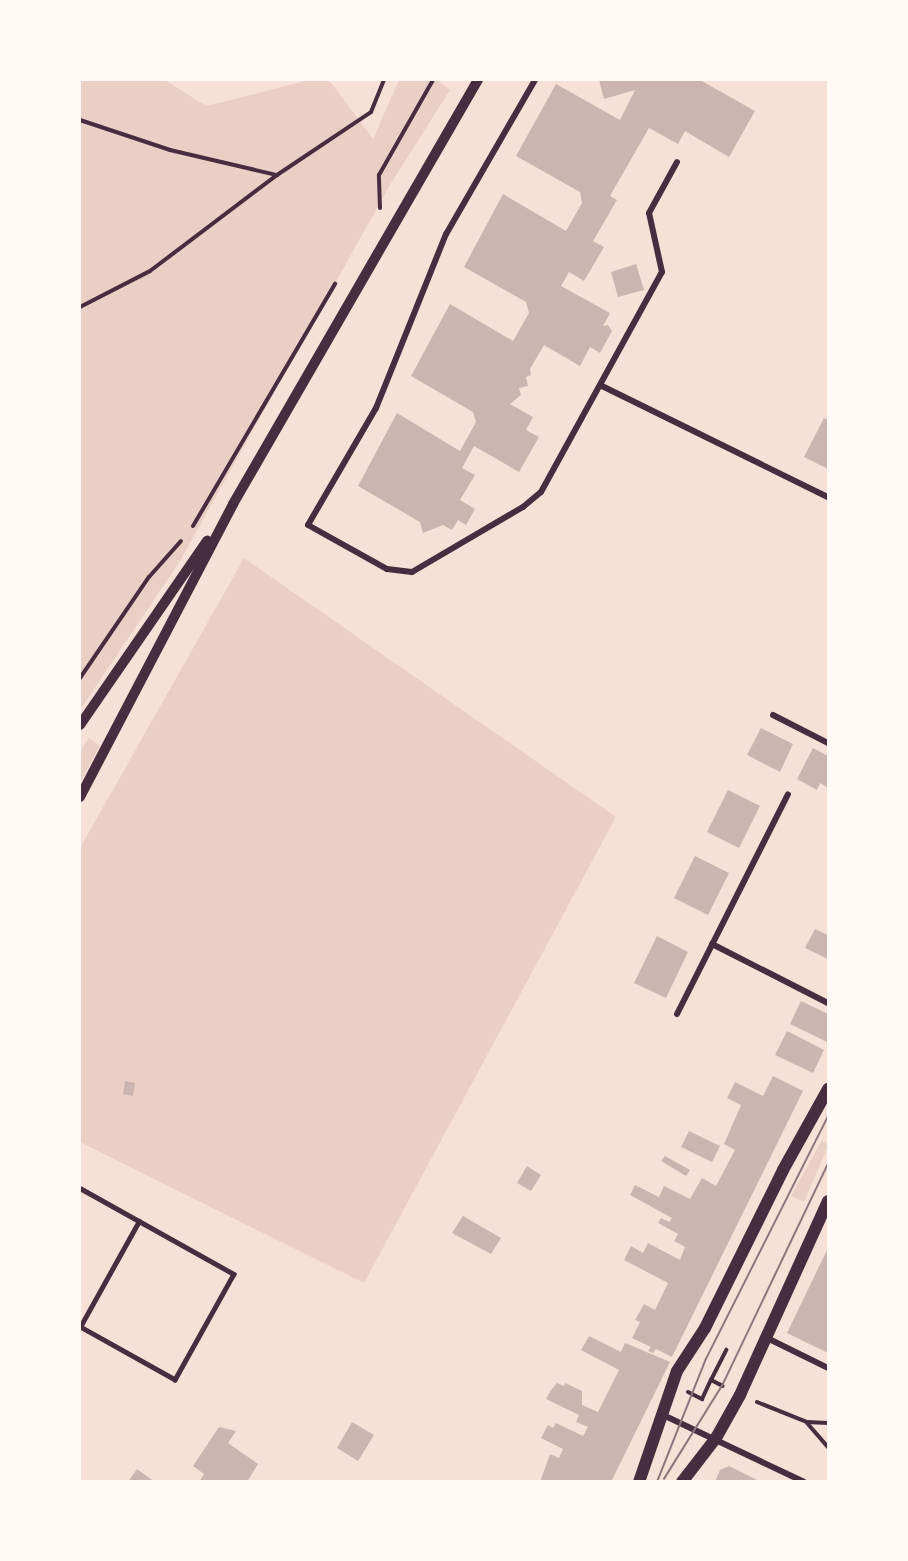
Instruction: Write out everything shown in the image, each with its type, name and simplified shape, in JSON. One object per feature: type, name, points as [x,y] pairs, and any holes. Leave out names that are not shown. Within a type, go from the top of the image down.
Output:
[{"type":"main road","points":[[639,1482],[671,1384],[705,1328],[783,1170],[828,1089]]},
{"type":"main road","points":[[682,1482],[716,1438],[740,1395],[828,1201]]},
{"type":"street","points":[[80,797],[233,504],[478,80]]},
{"type":"street","points":[[535,80],[446,234],[376,408],[308,525],[394,572],[423,569],[523,507],[541,492],[602,386],[662,272],[649,213],[677,162]]},
{"type":"street","points":[[602,386],[828,497]]},
{"type":"street","points":[[80,725],[233,504]]},
{"type":"street","points":[[773,715],[828,743]]},
{"type":"street","points":[[677,1014],[788,794]]},
{"type":"street","points":[[712,944],[828,1003]]},
{"type":"street","points":[[765,1337],[828,1368]]},
{"type":"street","points":[[660,1413],[804,1482]]},
{"type":"lane","points":[[80,1188],[234,1274],[175,1380],[80,1327],[139,1221]]},
{"type":"path","points":[[80,307],[150,271],[277,175],[371,112],[384,80]]},
{"type":"path","points":[[376,215],[382,204],[379,175],[433,80]]},
{"type":"path","points":[[80,120],[170,150],[277,175]]},
{"type":"path","points":[[190,530],[340,277]]},
{"type":"path","points":[[80,678],[149,577],[184,538]]},
{"type":"path","points":[[671,1384],[702,1399],[726,1350]]},
{"type":"path","points":[[711,1380],[740,1395],[807,1422],[828,1423]]},
{"type":"path","points":[[807,1422],[828,1447]]},
{"type":"shaded area","points":[[80,80],[165,80],[206,106],[309,80],[329,80],[373,139],[399,80],[437,80],[450,90],[390,185],[180,561],[80,710]]},
{"type":"shaded area","points":[[244,558],[616,817],[364,1283],[80,1142],[80,848]]},
{"type":"shaded area","points":[[89,738],[100,746],[80,782],[80,751]]},
{"type":"shaded area","points":[[822,1140],[828,1146],[804,1202],[791,1196]]},
{"type":"building","points":[[599,80],[700,80],[755,111],[729,157],[685,131],[678,144],[649,128],[610,196],[617,200],[593,241],[604,247],[584,281],[569,272],[561,286],[610,313],[603,326],[608,325],[612,331],[600,353],[590,347],[580,366],[544,345],[530,369],[531,375],[526,377],[528,386],[519,388],[521,395],[510,404],[533,417],[526,430],[539,437],[519,472],[474,446],[462,468],[475,475],[460,500],[475,509],[466,525],[458,520],[452,530],[443,525],[423,533],[420,522],[358,486],[397,413],[460,451],[476,422],[473,412],[411,376],[450,304],[513,341],[529,313],[526,302],[464,267],[503,194],[566,231],[582,203],[580,192],[516,156],[556,84],[620,120],[635,90],[604,99]]},
{"type":"building","points":[[636,264],[644,290],[618,297],[611,272]]},
{"type":"building","points":[[824,418],[828,420],[828,469],[804,457]]},
{"type":"building","points":[[761,728],[793,744],[780,772],[747,755]]},
{"type":"building","points":[[813,748],[828,756],[828,788],[820,783],[817,790],[797,779]]},
{"type":"building","points":[[728,790],[760,806],[739,848],[707,832]]},
{"type":"building","points":[[695,856],[729,873],[708,915],[674,898]]},
{"type":"building","points":[[815,929],[828,935],[828,959],[805,948]]},
{"type":"building","points":[[657,936],[688,952],[666,998],[634,983]]},
{"type":"building","points":[[801,1001],[828,1014],[827,1042],[790,1024]]},
{"type":"building","points":[[787,1031],[824,1050],[813,1073],[775,1055]]},
{"type":"building","points":[[773,1076],[803,1091],[672,1357],[656,1349],[653,1353],[648,1351],[651,1347],[632,1338],[640,1322],[635,1320],[644,1304],[655,1310],[668,1283],[624,1260],[631,1246],[643,1253],[648,1243],[680,1260],[685,1247],[674,1241],[678,1234],[658,1223],[661,1218],[669,1222],[672,1218],[630,1195],[635,1185],[659,1197],[664,1186],[690,1199],[702,1178],[716,1186],[735,1150],[724,1144],[741,1105],[727,1098],[735,1082],[763,1096]]},
{"type":"building","points":[[125,1081],[135,1083],[133,1096],[123,1094]]},
{"type":"building","points":[[689,1131],[720,1146],[712,1162],[681,1147]]},
{"type":"building","points":[[665,1156],[690,1170],[686,1176],[661,1161]]},
{"type":"building","points":[[527,1166],[541,1175],[531,1191],[517,1183]]},
{"type":"building","points":[[463,1216],[501,1238],[491,1254],[452,1233]]},
{"type":"building","points":[[828,1248],[828,1353],[787,1333]]},
{"type":"building","points":[[589,1336],[621,1352],[625,1343],[670,1362],[611,1482],[540,1482],[550,1454],[559,1458],[563,1449],[541,1438],[548,1425],[553,1428],[556,1423],[583,1436],[588,1427],[576,1422],[579,1415],[546,1399],[551,1390],[557,1383],[564,1386],[565,1383],[582,1391],[582,1405],[598,1412],[619,1370],[581,1350]]},
{"type":"building","points":[[352,1422],[374,1435],[358,1461],[337,1448]]},
{"type":"building","points":[[219,1427],[236,1431],[228,1443],[258,1464],[247,1482],[199,1482],[204,1474],[193,1466]]},
{"type":"building","points":[[729,1466],[761,1482],[715,1482],[720,1470]]},
{"type":"building","points":[[137,1469],[155,1482],[128,1482]]},
{"type":"tram line","points":[[657,1482],[706,1359],[828,1116]]},
{"type":"tram line","points":[[664,1479],[722,1386],[828,1164]]}]
